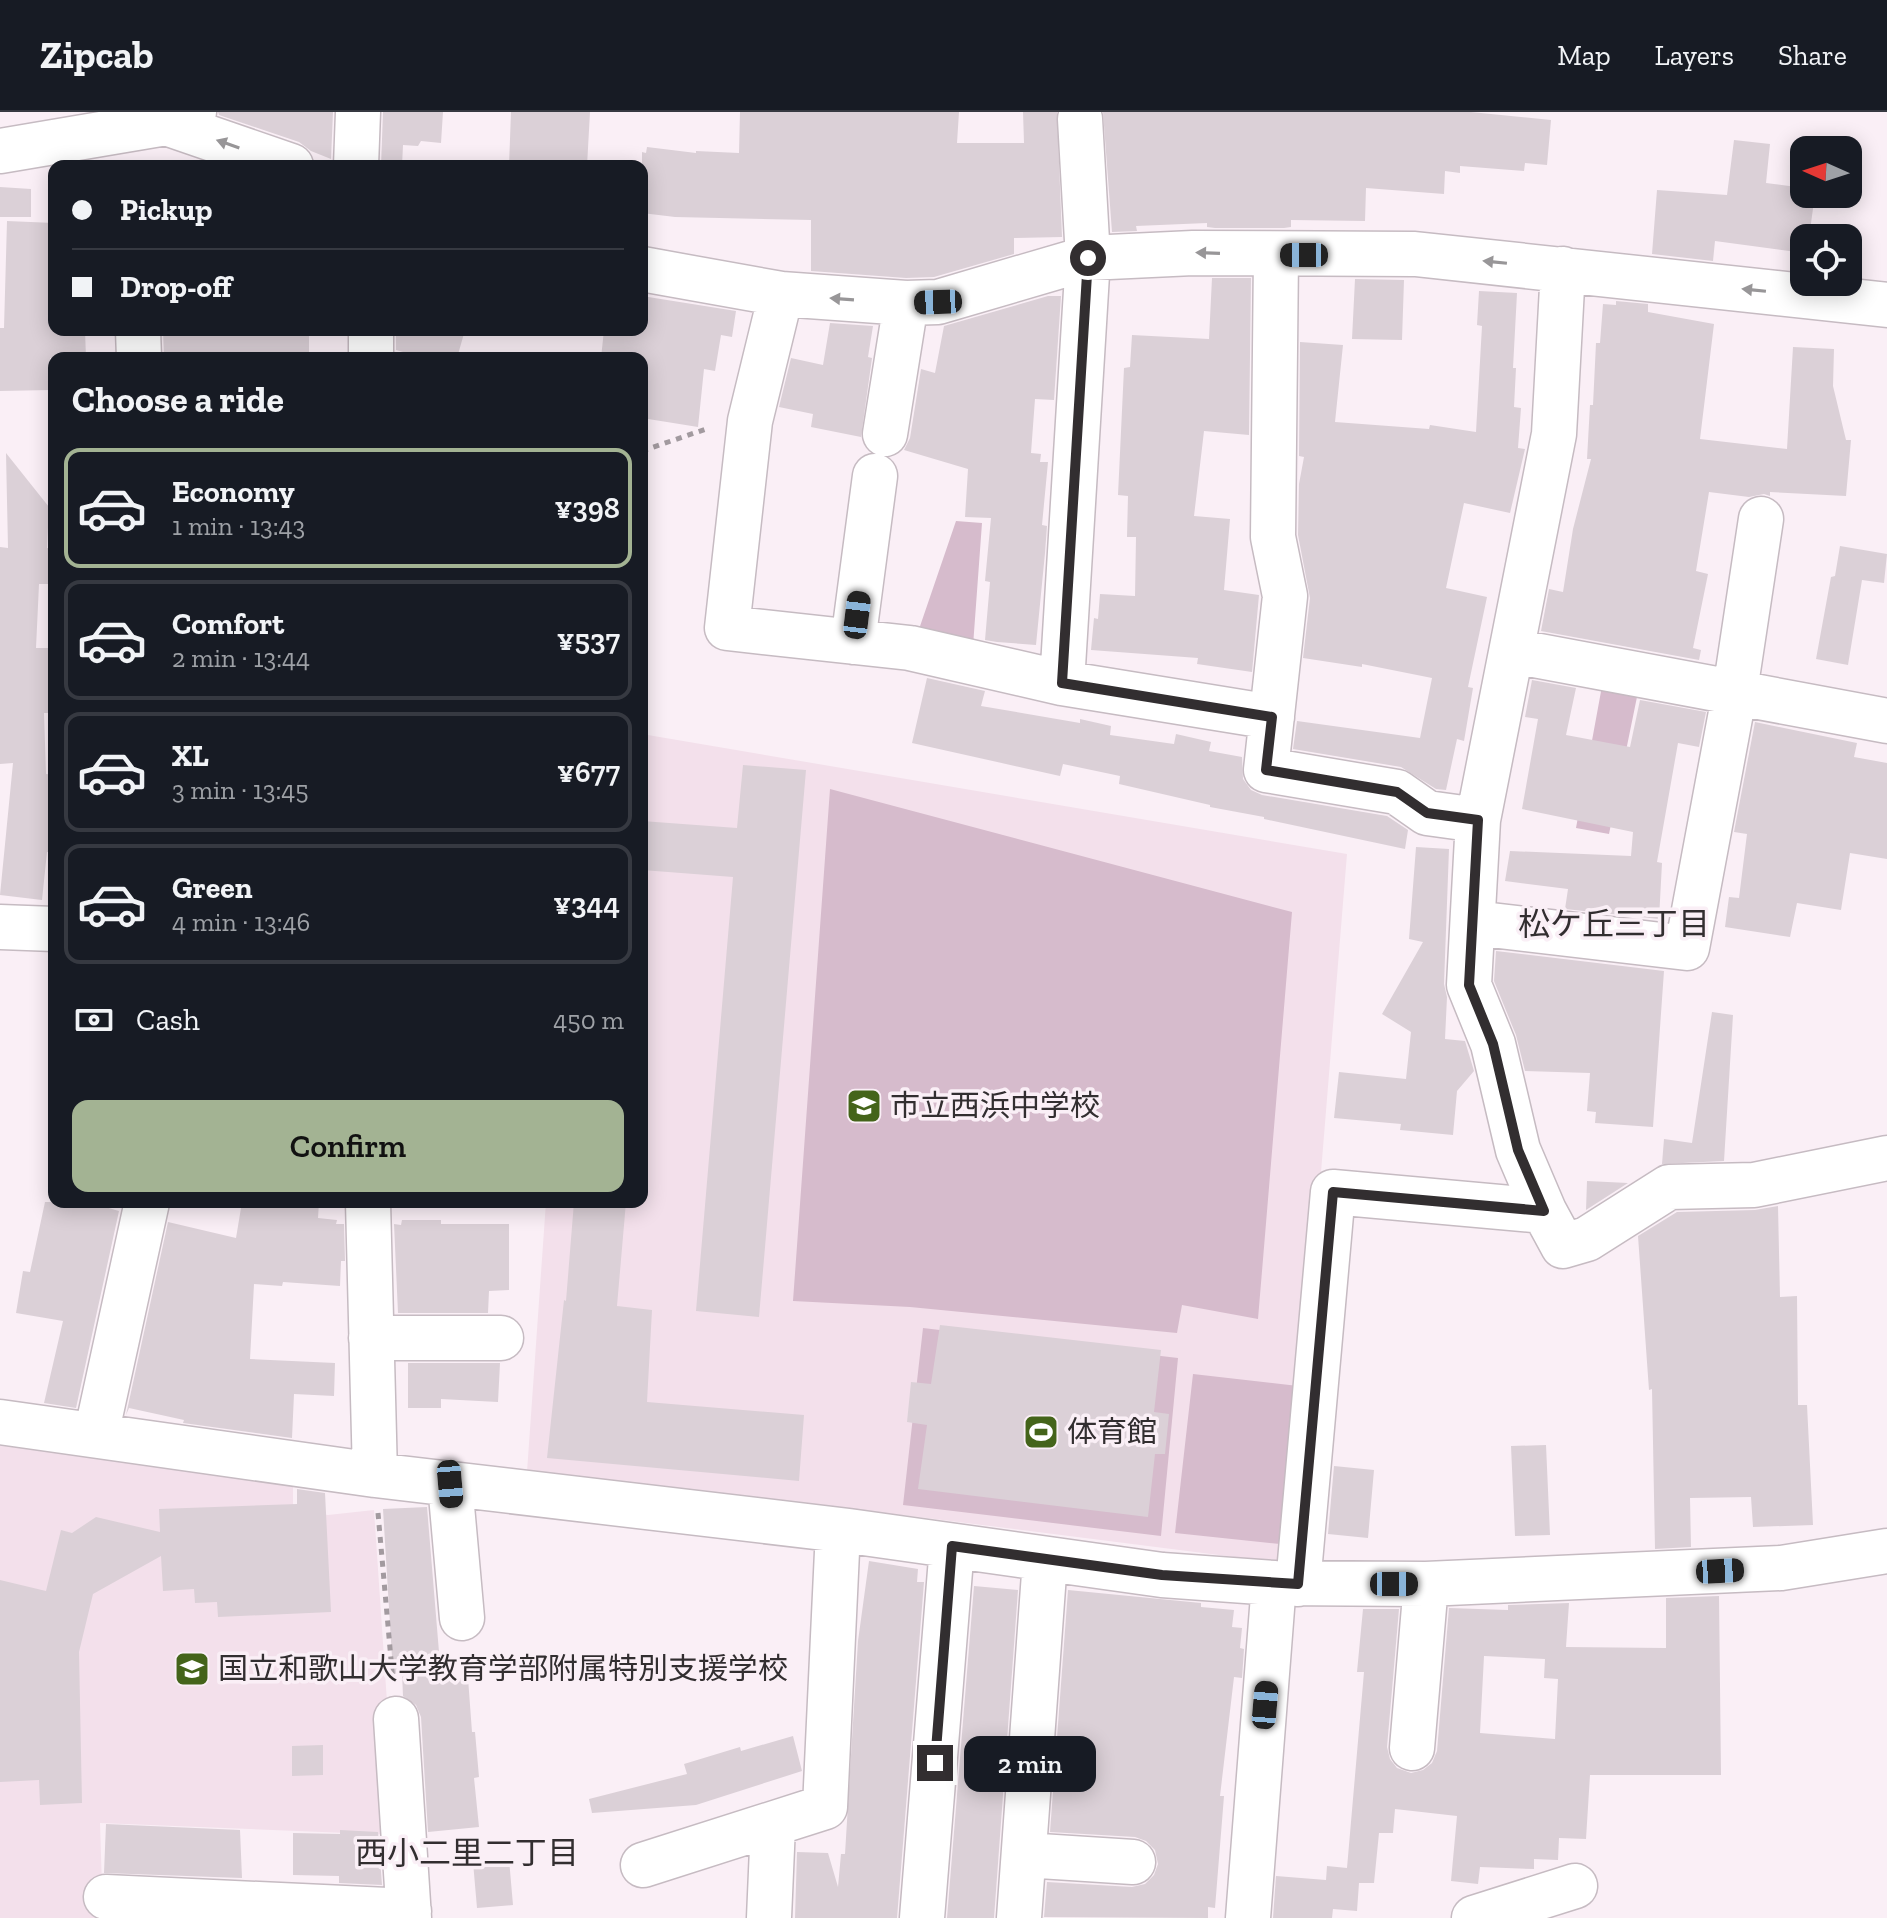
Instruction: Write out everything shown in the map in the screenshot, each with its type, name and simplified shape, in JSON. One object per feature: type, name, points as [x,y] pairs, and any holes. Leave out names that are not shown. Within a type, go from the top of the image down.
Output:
[{"type":"street","points":[[356,160],[358,112]]},
{"type":"street","points":[[1062,683],[1088,258],[1080,119]]},
{"type":"street","points":[[20,136],[157,132],[267,160]]},
{"type":"street","points":[[648,270],[781,294],[906,303],[938,302],[1088,258],[1193,253],[1415,254],[1887,305]]},
{"type":"street","points":[[1276,255],[1273,537],[1285,596],[1266,770],[1397,792],[1427,813],[1478,820]]},
{"type":"street","points":[[1563,269],[1554,434],[1478,820],[1469,985],[1493,1044],[1518,1150],[1563,1246],[1587,1239],[1669,1187],[1754,1185],[1887,1158]]},
{"type":"street","points":[[781,294],[750,421],[727,628],[910,648],[1062,683],[1272,717]]},
{"type":"street","points":[[885,434],[906,303]]},
{"type":"street","points":[[853,642],[875,476]]},
{"type":"street","points":[[1474,923],[1687,948],[1735,691],[1761,519]]},
{"type":"street","points":[[1513,651],[1887,721]]},
{"type":"street","points":[[0,927],[48,929]]},
{"type":"street","points":[[1248,1918],[1333,1192],[1544,1211]]},
{"type":"street","points":[[96,1435],[146,1208]]},
{"type":"street","points":[[368,1208],[375,1475]]},
{"type":"street","points":[[371,1338],[501,1338]]},
{"type":"street","points":[[0,1422],[375,1475],[846,1524],[952,1546],[1162,1575],[1286,1584],[1426,1584],[1781,1568],[1887,1551]]},
{"type":"street","points":[[450,1484],[462,1618]]},
{"type":"street","points":[[643,1865],[825,1807],[846,1524]]},
{"type":"street","points":[[922,1918],[952,1546]]},
{"type":"street","points":[[1019,1918],[1045,1560]]},
{"type":"street","points":[[1412,1748],[1426,1584]]},
{"type":"street","points":[[106,1897],[409,1914],[396,1719]]},
{"type":"street","points":[[769,1918],[773,1825]]},
{"type":"street","points":[[1024,1855],[1133,1862]]},
{"type":"street","points":[[1474,1918],[1575,1886]]},
{"type":"path","points":[[648,449],[728,422],[750,421]]},
{"type":"path","points":[[375,1475],[396,1719]]},
{"type":"shaded area","points":[[956,521],[982,523],[973,646],[917,635]]},
{"type":"shaded area","points":[[1602,686],[1638,692],[1609,834],[1576,828]]},
{"type":"shaded area","points":[[648,735],[1347,854],[1289,1564],[527,1472],[546,1208],[648,1208]]},
{"type":"shaded area","points":[[830,789],[1292,912],[1258,1319],[1182,1305],[1177,1333],[910,1307],[793,1301]]},
{"type":"shaded area","name":"体育館","points":[[923,1328],[1178,1358],[1161,1536],[903,1505]]},
{"type":"shaded area","points":[[1193,1374],[1298,1386],[1280,1544],[1175,1533]]},
{"type":"shaded area","name":"国立和歌山大学教育学部附属特別支援学校","points":[[0,1440],[293,1483],[293,1510],[328,1515],[374,1510],[396,1835],[100,1823],[103,1918],[0,1918]]},
{"type":"building","points":[[218,112],[333,112],[331,159],[299,142],[219,115]]},
{"type":"building","points":[[383,112],[443,112],[441,143],[421,141],[418,146],[403,145],[402,160],[381,160]]},
{"type":"building","points":[[511,112],[590,112],[587,160],[509,160]]},
{"type":"building","points":[[740,112],[959,112],[957,143],[1024,143],[1023,112],[1057,112],[1062,237],[1014,238],[1014,254],[934,277],[906,278],[811,271],[811,220],[648,214],[648,160],[642,160],[642,152],[646,153],[647,147],[696,153],[739,153]]},
{"type":"building","points":[[1103,112],[1471,112],[1551,120],[1547,165],[1525,163],[1524,171],[1460,166],[1460,173],[1445,171],[1444,194],[1366,188],[1365,221],[1291,220],[1291,227],[1284,228],[1215,228],[1207,227],[1207,223],[1136,226],[1137,231],[1112,232]]},
{"type":"building","points":[[1734,140],[1770,144],[1766,183],[1790,186],[1790,208],[1813,208],[1811,224],[1790,224],[1790,251],[1715,241],[1713,261],[1652,254],[1657,190],[1727,195]]},
{"type":"building","points":[[0,187],[31,189],[31,217],[0,217]]},
{"type":"building","points":[[7,221],[48,223],[48,336],[85,336],[86,352],[48,352],[48,390],[0,391],[0,328],[4,328]]},
{"type":"building","points":[[1212,278],[1251,278],[1249,435],[1204,431],[1194,516],[1230,519],[1224,590],[1259,595],[1252,672],[1197,664],[1198,658],[1091,650],[1100,594],[1135,596],[1136,537],[1127,537],[1128,496],[1118,495],[1124,368],[1130,367],[1132,335],[1209,339]]},
{"type":"building","points":[[1355,279],[1404,280],[1402,340],[1352,339]]},
{"type":"building","points":[[1479,291],[1517,293],[1514,407],[1521,408],[1518,448],[1525,449],[1510,513],[1464,503],[1446,588],[1487,597],[1468,687],[1473,688],[1464,741],[1457,739],[1446,790],[1436,789],[1401,767],[1293,749],[1297,721],[1420,738],[1432,678],[1362,664],[1362,667],[1303,658],[1310,598],[1298,535],[1299,484],[1304,457],[1299,456],[1300,342],[1343,345],[1335,422],[1429,429],[1430,425],[1476,432],[1482,326],[1477,325]]},
{"type":"building","points":[[1048,296],[1061,296],[1054,400],[1035,399],[1031,453],[1041,454],[1040,462],[1048,462],[1042,525],[1047,526],[1036,645],[997,642],[985,640],[990,582],[985,581],[991,518],[965,517],[968,469],[904,450],[910,438],[921,369],[935,373],[944,326]]},
{"type":"building","points":[[648,297],[736,311],[732,337],[721,335],[715,371],[704,369],[698,427],[648,419],[648,352],[602,352],[603,336],[648,336]]},
{"type":"building","points":[[1616,301],[1648,304],[1648,312],[1714,324],[1700,439],[1787,449],[1793,347],[1834,349],[1833,386],[1846,440],[1851,440],[1846,496],[1770,492],[1770,496],[1749,497],[1709,492],[1696,571],[1708,574],[1693,648],[1701,650],[1699,660],[1541,631],[1549,589],[1563,592],[1573,529],[1591,459],[1587,459],[1590,405],[1593,405],[1596,343],[1600,343],[1603,304],[1616,305]]},
{"type":"building","points":[[830,323],[873,326],[868,357],[872,358],[861,437],[811,427],[813,414],[779,407],[791,358],[823,365]]},
{"type":"building","points":[[163,336],[309,336],[309,352],[164,352]]},
{"type":"building","points":[[396,336],[463,336],[459,352],[396,350]]},
{"type":"building","points":[[6,453],[48,506],[48,584],[39,584],[36,648],[48,648],[48,713],[44,713],[48,852],[42,900],[0,895],[13,763],[0,764],[0,547],[8,548]]},
{"type":"building","points":[[1840,546],[1887,554],[1884,583],[1862,580],[1848,665],[1816,659]]},
{"type":"building","points":[[927,678],[985,691],[981,706],[1080,723],[1080,719],[1111,726],[1110,735],[1174,744],[1176,734],[1211,742],[1209,751],[1242,757],[1243,779],[1251,790],[1262,795],[1387,816],[1408,830],[1405,849],[1119,784],[1120,776],[1063,764],[1060,776],[912,743]]},
{"type":"building","points":[[1532,680],[1576,688],[1566,735],[1630,747],[1640,700],[1706,712],[1699,747],[1678,743],[1657,862],[1662,863],[1659,919],[1565,909],[1568,889],[1505,881],[1510,851],[1631,856],[1633,832],[1522,809],[1538,719],[1525,717]]},
{"type":"building","points":[[1755,722],[1857,743],[1854,757],[1887,763],[1887,859],[1850,853],[1841,910],[1797,903],[1790,937],[1725,927],[1729,897],[1739,898],[1747,834],[1734,832]]},
{"type":"building","points":[[743,765],[806,770],[759,1317],[696,1311],[733,877],[648,870],[648,821],[737,828]]},
{"type":"building","points":[[1416,847],[1449,849],[1445,1039],[1465,1041],[1474,1071],[1457,1091],[1453,1135],[1400,1130],[1401,1124],[1334,1118],[1339,1072],[1406,1079],[1411,1032],[1382,1014],[1423,942],[1409,939]]},
{"type":"building","points":[[1496,951],[1664,971],[1653,1127],[1595,1123],[1596,1112],[1587,1111],[1590,1073],[1525,1071],[1516,1035],[1494,981]]},
{"type":"building","points":[[1712,1012],[1733,1015],[1724,1161],[1662,1164],[1664,1139],[1692,1143]]},
{"type":"building","points":[[1587,1181],[1628,1183],[1586,1210]]},
{"type":"building","points":[[45,1202],[48,1202],[48,1208],[109,1208],[119,1211],[76,1408],[44,1403],[63,1321],[16,1313],[23,1271],[30,1272]]},
{"type":"building","points":[[1778,1206],[1780,1297],[1797,1296],[1798,1405],[1807,1405],[1813,1525],[1753,1527],[1751,1497],[1690,1498],[1691,1547],[1655,1549],[1652,1389],[1649,1390],[1638,1236],[1677,1212],[1755,1210]]},
{"type":"building","points":[[241,1208],[319,1208],[318,1218],[344,1224],[345,1261],[341,1261],[340,1286],[283,1282],[282,1286],[254,1284],[250,1359],[335,1363],[334,1396],[294,1394],[292,1438],[183,1423],[184,1420],[129,1408],[126,1415],[168,1222],[236,1238]]},
{"type":"building","points":[[574,1208],[625,1208],[617,1306],[652,1310],[647,1402],[804,1415],[799,1481],[547,1458]]},
{"type":"building","points":[[402,1220],[441,1220],[441,1224],[509,1224],[509,1290],[489,1291],[488,1313],[398,1313],[394,1224],[401,1225]]},
{"type":"building","name":"体育館","points":[[940,1325],[1161,1350],[1154,1412],[1169,1414],[1165,1454],[1155,1454],[1148,1517],[918,1489],[927,1425],[907,1422],[911,1382],[931,1384]]},
{"type":"building","points":[[408,1363],[500,1363],[498,1402],[441,1399],[441,1408],[408,1408]]},
{"type":"building","points":[[1546,1445],[1550,1535],[1515,1536],[1511,1446]]},
{"type":"building","points":[[1334,1466],[1374,1470],[1368,1538],[1328,1534]]},
{"type":"building","points":[[297,1489],[325,1493],[331,1612],[218,1617],[217,1602],[195,1603],[194,1589],[163,1591],[161,1556],[93,1594],[79,1652],[82,1803],[40,1805],[39,1780],[0,1782],[0,1580],[46,1591],[61,1530],[72,1533],[96,1517],[160,1532],[159,1509],[297,1504]]},
{"type":"building","points":[[427,1507],[439,1652],[450,1651],[452,1679],[468,1678],[479,1777],[474,1778],[479,1827],[428,1832],[421,1717],[416,1705],[403,1696],[402,1673],[393,1674],[383,1509]]},
{"type":"building","points":[[869,1561],[918,1569],[917,1582],[924,1582],[897,1918],[795,1918],[797,1852],[828,1853],[838,1887],[841,1854],[845,1854],[858,1641]]},
{"type":"building","points":[[974,1586],[1018,1590],[994,1918],[947,1918]]},
{"type":"building","points":[[1068,1590],[1201,1603],[1201,1607],[1234,1610],[1232,1627],[1242,1628],[1242,1678],[1234,1677],[1220,1796],[1224,1796],[1215,1908],[1208,1907],[1208,1918],[1044,1917],[1047,1882],[1132,1887],[1145,1884],[1154,1875],[1158,1864],[1155,1850],[1146,1841],[1135,1837],[1050,1832]]},
{"type":"building","points":[[1719,1596],[1721,1775],[1590,1775],[1586,1839],[1559,1838],[1558,1860],[1534,1859],[1534,1869],[1480,1867],[1478,1884],[1451,1881],[1457,1816],[1395,1809],[1393,1833],[1379,1833],[1374,1883],[1359,1883],[1357,1911],[1333,1909],[1332,1918],[1273,1918],[1276,1876],[1326,1880],[1327,1866],[1347,1868],[1364,1672],[1357,1672],[1363,1609],[1399,1609],[1387,1747],[1390,1759],[1397,1768],[1411,1773],[1423,1770],[1432,1763],[1437,1751],[1449,1608],[1508,1610],[1508,1605],[1569,1603],[1566,1647],[1666,1648],[1666,1598]],"holes":[[[1484,1656],[1545,1659],[1544,1678],[1558,1679],[1555,1739],[1480,1733]]]},
{"type":"building","points":[[793,1736],[802,1771],[696,1805],[592,1813],[589,1799],[687,1774],[684,1764],[740,1747],[741,1751]]},
{"type":"building","points":[[323,1745],[323,1775],[292,1776],[292,1746]]},
{"type":"building","points":[[106,1824],[240,1830],[242,1878],[104,1873]]},
{"type":"building","points":[[340,1830],[378,1832],[382,1885],[339,1883],[339,1876],[293,1875],[293,1833],[340,1834]]},
{"type":"building","points":[[509,1859],[513,1905],[477,1908],[473,1862]]},
{"type":"place","name":"市立西浜中学校","points":[[864,1106]]},
{"type":"place","name":"体育館","points":[[1041,1432]]},
{"type":"place","name":"国立和歌山大学教育学部附属特別支援学校","points":[[192,1669]]},
{"type":"district","name":"松ケ丘三丁目","points":[[1614,924]]},
{"type":"district","name":"西小二里二丁目","points":[[467,1853]]},
{"type":"route","points":[[935,1763],[952,1546],[1162,1575],[1298,1584],[1333,1192],[1544,1211],[1518,1150],[1493,1044],[1469,985],[1478,820],[1427,813],[1397,792],[1266,770],[1272,717],[1062,683],[1088,258]]}]
